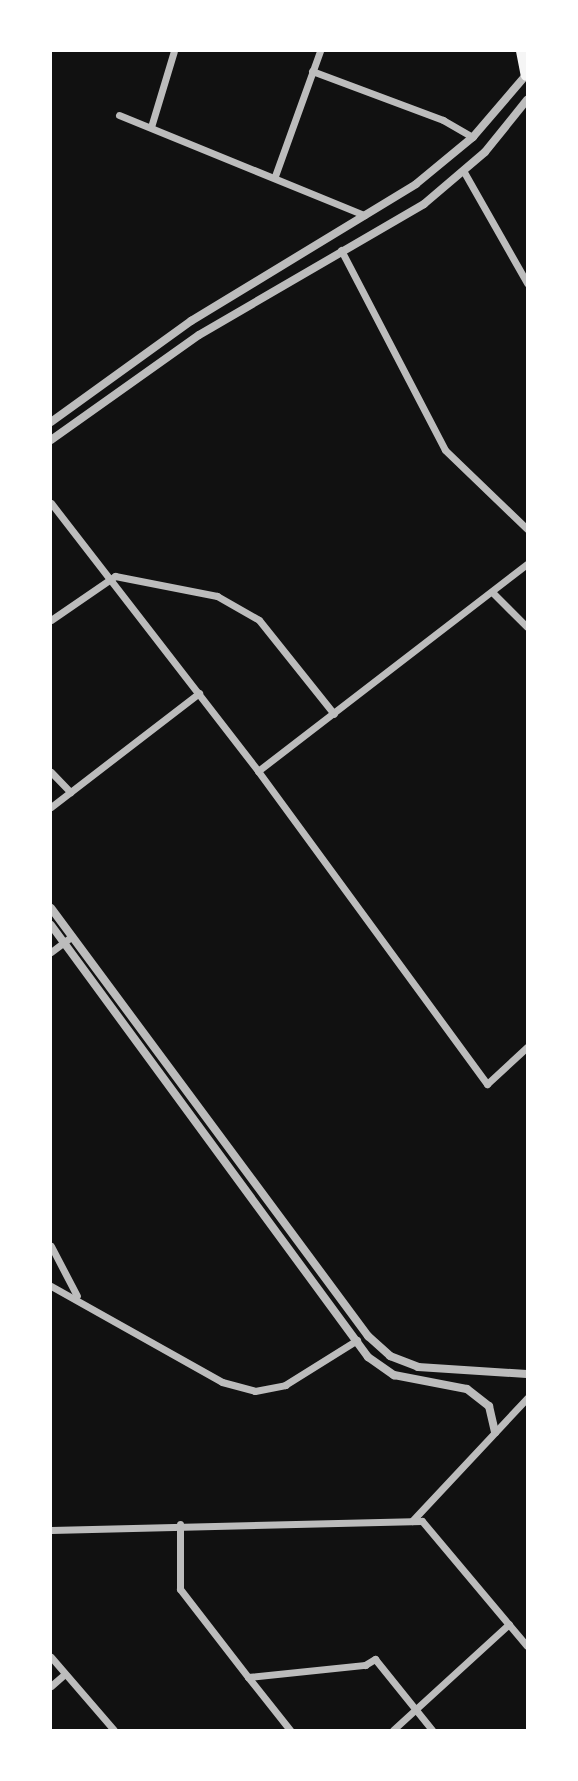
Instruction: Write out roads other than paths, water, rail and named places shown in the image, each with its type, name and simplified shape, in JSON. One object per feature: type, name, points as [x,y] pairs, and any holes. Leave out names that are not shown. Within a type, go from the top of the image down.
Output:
[{"type":"main road","points":[[521,51],[527,75]]},
{"type":"street","points":[[151,127],[174,51]]},
{"type":"street","points":[[275,176],[320,51]]},
{"type":"street","points":[[312,71],[443,120],[473,137]]},
{"type":"street","points":[[51,422],[159,342],[416,184],[473,137],[527,75]]},
{"type":"street","points":[[51,440],[199,335],[341,250],[404,217],[464,172],[527,100]]},
{"type":"street","points":[[119,115],[275,176],[365,215]]},
{"type":"street","points":[[464,172],[527,281]]},
{"type":"street","points":[[341,250],[444,450],[527,529]]},
{"type":"street","points":[[51,503],[258,771],[487,1084],[527,1047]]},
{"type":"street","points":[[258,771],[527,564]]},
{"type":"street","points":[[51,620],[109,579],[124,576],[217,596],[239,606],[268,629],[334,713]]},
{"type":"street","points":[[492,592],[527,626]]},
{"type":"street","points":[[51,807],[199,693]]},
{"type":"street","points":[[51,772],[71,792]]},
{"type":"street","points":[[51,908],[368,1336],[390,1356],[418,1367],[527,1374]]},
{"type":"street","points":[[51,925],[368,1357],[394,1375],[467,1389],[489,1406],[495,1417],[495,1433]]},
{"type":"street","points":[[51,952],[72,936]]},
{"type":"street","points":[[51,1246],[77,1297]]},
{"type":"street","points":[[51,1286],[77,1297],[222,1382],[255,1391],[285,1385],[356,1340]]},
{"type":"street","points":[[412,1521],[527,1398]]},
{"type":"street","points":[[51,1530],[180,1524],[422,1521],[527,1646]]},
{"type":"street","points":[[180,1524],[180,1589],[290,1730]]},
{"type":"street","points":[[393,1730],[509,1624]]},
{"type":"street","points":[[51,1657],[114,1730]]},
{"type":"street","points":[[248,1677],[365,1665],[375,1659],[432,1730]]},
{"type":"street","points":[[51,1686],[65,1674]]}]
